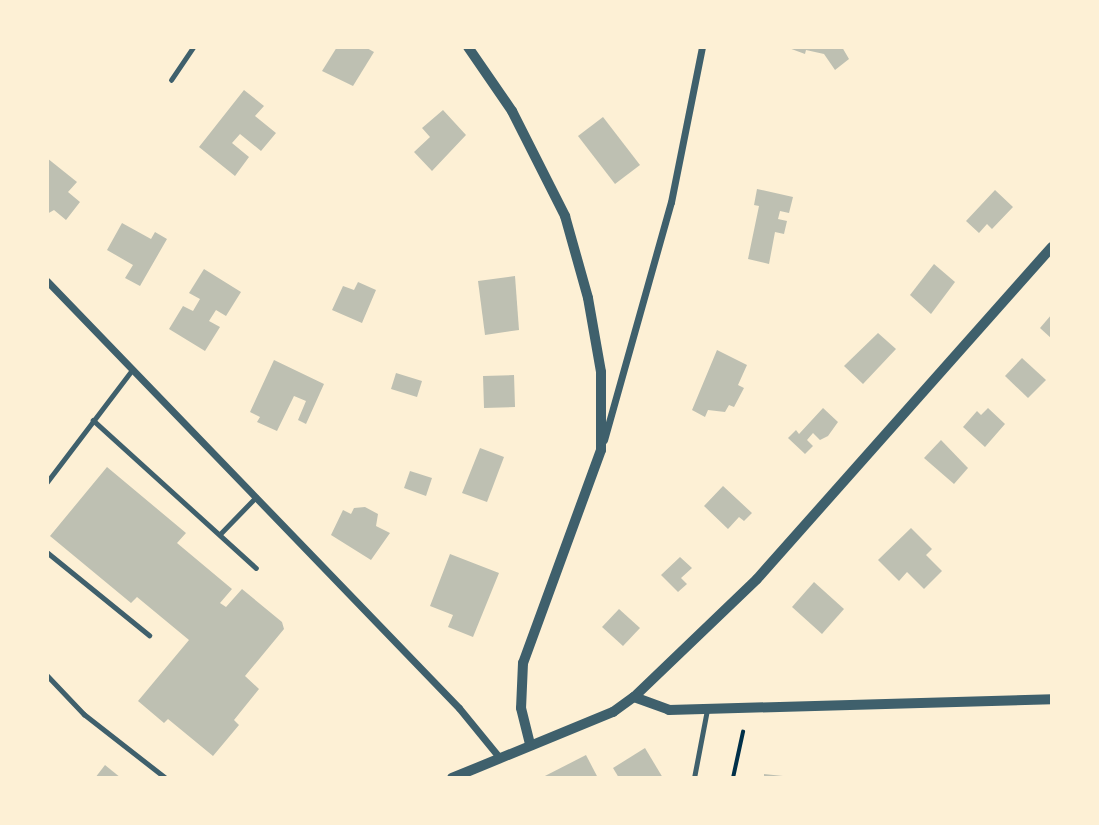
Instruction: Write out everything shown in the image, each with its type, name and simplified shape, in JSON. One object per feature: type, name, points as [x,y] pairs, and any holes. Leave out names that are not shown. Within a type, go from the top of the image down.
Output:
[{"type":"street","points":[[468,47],[512,111],[565,216],[596,338],[601,450]]},
{"type":"street","points":[[530,744],[521,708],[523,663],[601,450],[671,202],[702,47]]},
{"type":"street","points":[[460,776],[530,744],[613,712],[634,697],[757,579],[1052,247]]},
{"type":"street","points":[[47,281],[459,708],[499,757]]},
{"type":"street","points":[[634,697],[669,710],[1052,699]]},
{"type":"lane","points":[[171,80],[193,47]]},
{"type":"lane","points":[[47,482],[132,370]]},
{"type":"lane","points":[[93,419],[221,533],[256,568]]},
{"type":"lane","points":[[221,533],[256,497]]},
{"type":"lane","points":[[47,552],[149,635]]},
{"type":"lane","points":[[47,676],[85,714],[166,778]]},
{"type":"lane","points":[[694,778],[707,710]]},
{"type":"path","points":[[733,778],[743,732]]},
{"type":"building","points":[[337,47],[365,47],[374,52],[353,86],[322,71]]},
{"type":"building","points":[[786,47],[842,47],[849,59],[835,70],[824,54],[806,50],[805,54]]},
{"type":"building","points":[[244,90],[264,106],[255,116],[276,133],[261,151],[240,134],[232,143],[249,157],[235,176],[199,147]]},
{"type":"building","points":[[443,110],[466,135],[432,171],[414,152],[430,137],[422,128]]},
{"type":"building","points":[[603,117],[640,165],[615,184],[578,136]]},
{"type":"building","points":[[47,158],[77,182],[68,192],[80,202],[66,220],[54,210],[47,214]]},
{"type":"building","points":[[757,189],[793,197],[789,213],[780,211],[778,219],[787,221],[784,234],[775,232],[769,264],[748,259],[759,206],[754,205]]},
{"type":"building","points":[[995,190],[1013,207],[992,229],[987,224],[979,233],[966,221]]},
{"type":"building","points":[[122,223],[151,239],[155,232],[167,239],[140,286],[125,278],[133,265],[107,250]]},
{"type":"building","points":[[934,264],[955,282],[931,314],[910,295]]},
{"type":"building","points":[[204,269],[241,292],[226,316],[216,310],[209,321],[220,327],[205,351],[169,329],[183,306],[193,311],[200,299],[189,293]]},
{"type":"building","points":[[515,276],[519,330],[485,335],[478,281]]},
{"type":"building","points":[[358,282],[376,290],[362,323],[332,310],[343,286],[354,290]]},
{"type":"building","points":[[1052,314],[1052,339],[1040,328]]},
{"type":"building","points":[[878,333],[896,349],[863,384],[844,366]]},
{"type":"building","points":[[717,350],[747,365],[738,385],[744,388],[734,407],[729,405],[725,412],[708,410],[705,417],[692,410]]},
{"type":"building","points":[[1022,358],[1046,380],[1028,398],[1005,376]]},
{"type":"building","points":[[274,360],[324,384],[306,424],[298,420],[306,401],[294,396],[277,431],[257,422],[260,417],[250,412]]},
{"type":"building","points":[[396,373],[422,381],[417,397],[391,389]]},
{"type":"building","points":[[514,375],[515,407],[484,408],[483,376]]},
{"type":"building","points":[[823,408],[838,422],[828,436],[820,440],[813,433],[807,440],[813,446],[805,454],[788,438],[796,430],[799,434]]},
{"type":"building","points":[[988,408],[1005,424],[985,447],[963,427],[977,411],[981,415]]},
{"type":"building","points":[[941,440],[968,468],[954,484],[924,458]]},
{"type":"building","points":[[480,448],[504,457],[487,502],[462,493]]},
{"type":"building","points":[[107,467],[186,533],[177,543],[232,589],[220,603],[226,607],[242,589],[282,622],[284,629],[245,676],[259,689],[234,720],[239,725],[213,756],[168,719],[164,723],[138,701],[189,640],[137,597],[131,603],[50,536]]},
{"type":"building","points":[[410,471],[432,478],[426,496],[404,488]]},
{"type":"building","points":[[723,486],[752,513],[744,521],[739,517],[728,529],[704,506]]},
{"type":"building","points":[[365,507],[378,514],[376,526],[390,533],[371,560],[331,535],[343,510],[351,514],[354,508]]},
{"type":"building","points":[[911,528],[932,549],[926,555],[942,571],[924,589],[907,572],[899,581],[878,560]]},
{"type":"building","points":[[450,554],[499,573],[473,637],[448,627],[453,615],[430,606]]},
{"type":"building","points":[[680,557],[692,568],[681,578],[687,584],[678,592],[661,575]]},
{"type":"building","points":[[814,582],[844,609],[822,634],[792,607]]},
{"type":"building","points":[[619,609],[640,628],[623,646],[602,627]]},
{"type":"building","points":[[645,748],[663,778],[619,778],[613,768]]},
{"type":"building","points":[[586,755],[598,778],[541,778]]},
{"type":"building","points":[[105,765],[121,778],[95,778]]},
{"type":"building","points":[[764,774],[783,776],[783,778],[764,778]]}]
